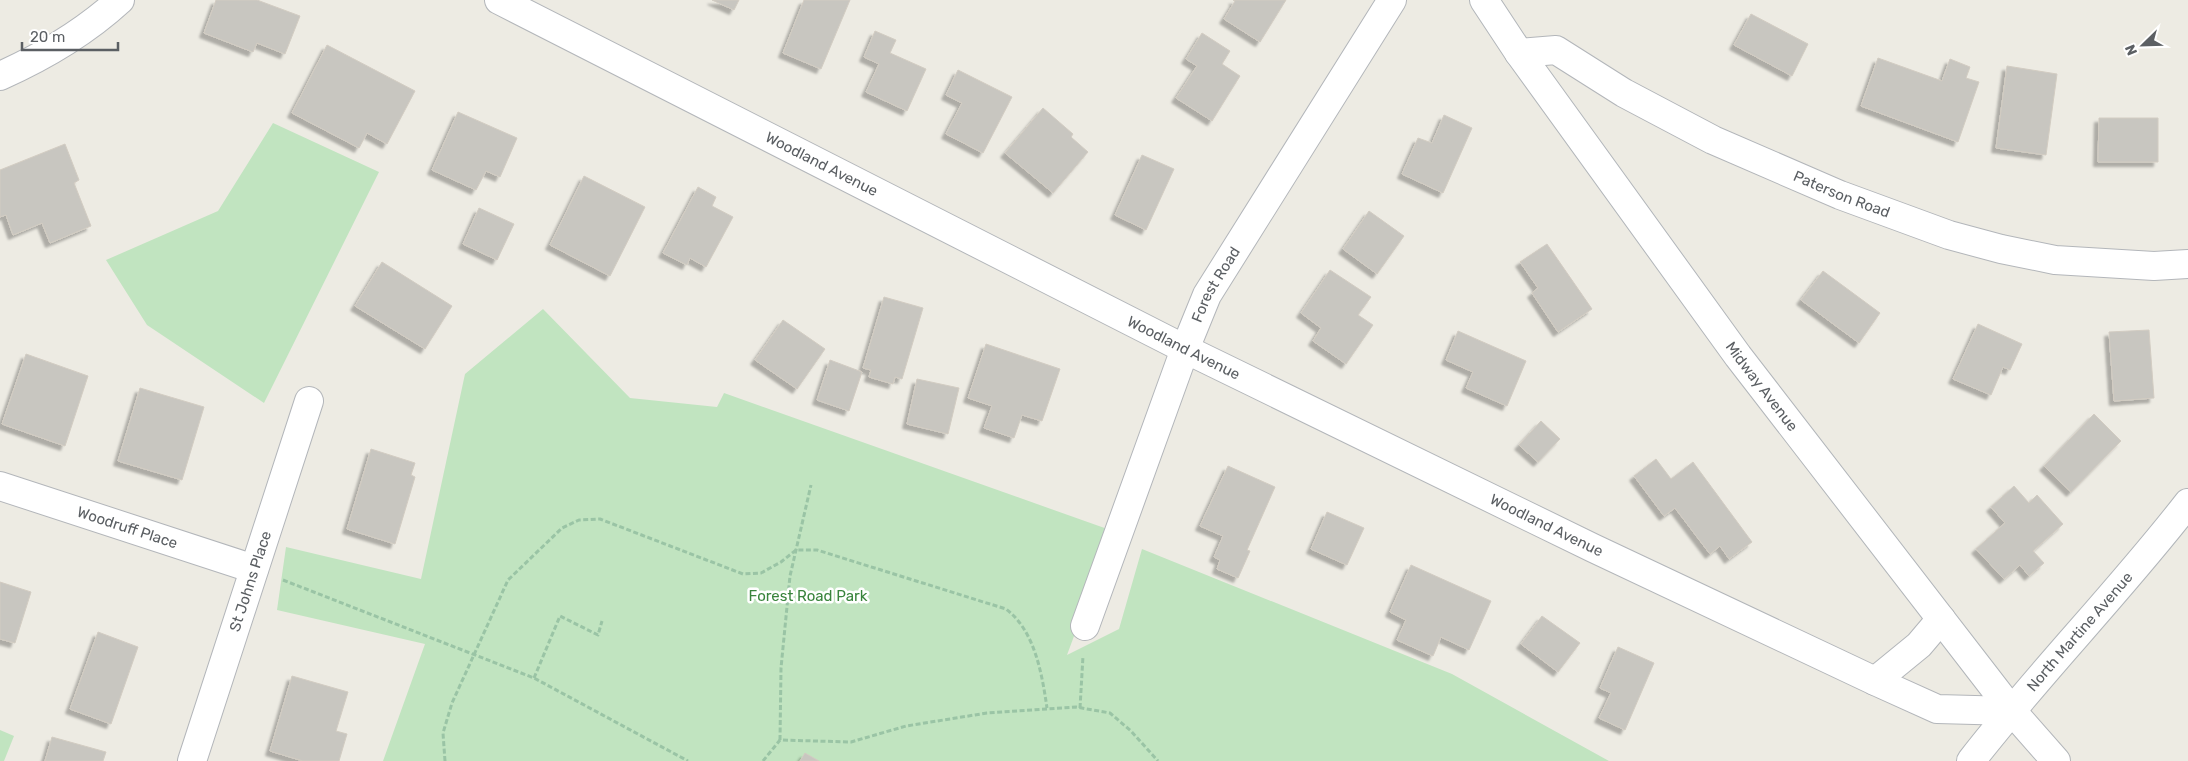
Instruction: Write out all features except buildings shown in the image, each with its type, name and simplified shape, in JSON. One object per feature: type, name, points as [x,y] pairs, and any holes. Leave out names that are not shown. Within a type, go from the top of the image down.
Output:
[{"type":"street","points":[[0,76],[34,61],[68,41],[100,18],[120,0]]},
{"type":"street","name":"Woodland Avenue","points":[[499,0],[1185,348],[1584,544],[1875,681],[1937,709],[2012,711]]},
{"type":"street","name":"Forest Road","points":[[1085,626],[1185,348],[1207,294],[1392,0]]},
{"type":"street","name":"Midway Avenue","points":[[1484,0],[1519,53],[1738,356],[2012,711],[2056,761]]},
{"type":"street","name":"Paterson Road","points":[[1519,53],[1556,50],[1624,93],[1712,140],[1840,196],[1949,235],[2001,250],[2055,260],[2154,266],[2188,264]]},
{"type":"street","name":"St Johns Place","points":[[192,761],[309,401]]},
{"type":"street","name":"Woodruff Place","points":[[0,486],[254,569]]},
{"type":"street","name":"North Martine Avenue","points":[[1971,761],[2154,546],[2188,502]]},
{"type":"street","points":[[1875,681],[1919,644],[1941,619]]},
{"type":"path","points":[[763,761],[780,740],[781,668],[790,576],[811,485]]},
{"type":"path","points":[[445,761],[442,733],[452,704],[508,580],[562,528],[579,520],[600,519],[743,574],[762,573],[781,562],[796,550],[817,550],[1006,608],[1016,616],[1033,648],[1043,684],[1047,708]]},
{"type":"path","points":[[254,569],[534,678],[688,761]]},
{"type":"path","points":[[534,678],[560,616],[598,635],[602,621]]},
{"type":"path","points":[[1080,708],[1085,626]]},
{"type":"path","points":[[780,740],[851,742],[906,726],[987,713],[1047,708],[1080,708],[1110,713],[1131,731],[1158,761]]},
{"type":"green space","points":[[273,123],[379,172],[264,403],[147,325],[106,260],[218,211]]},
{"type":"green space","name":"Forest Road Park","points":[[543,309],[630,398],[717,407],[724,393],[1113,531],[1067,655],[1119,629],[1142,549],[1452,674],[1609,761],[383,761],[425,644],[277,610],[286,547],[421,579],[465,374]]},
{"type":"green space","points":[[0,730],[14,736],[4,761],[0,761]]}]
